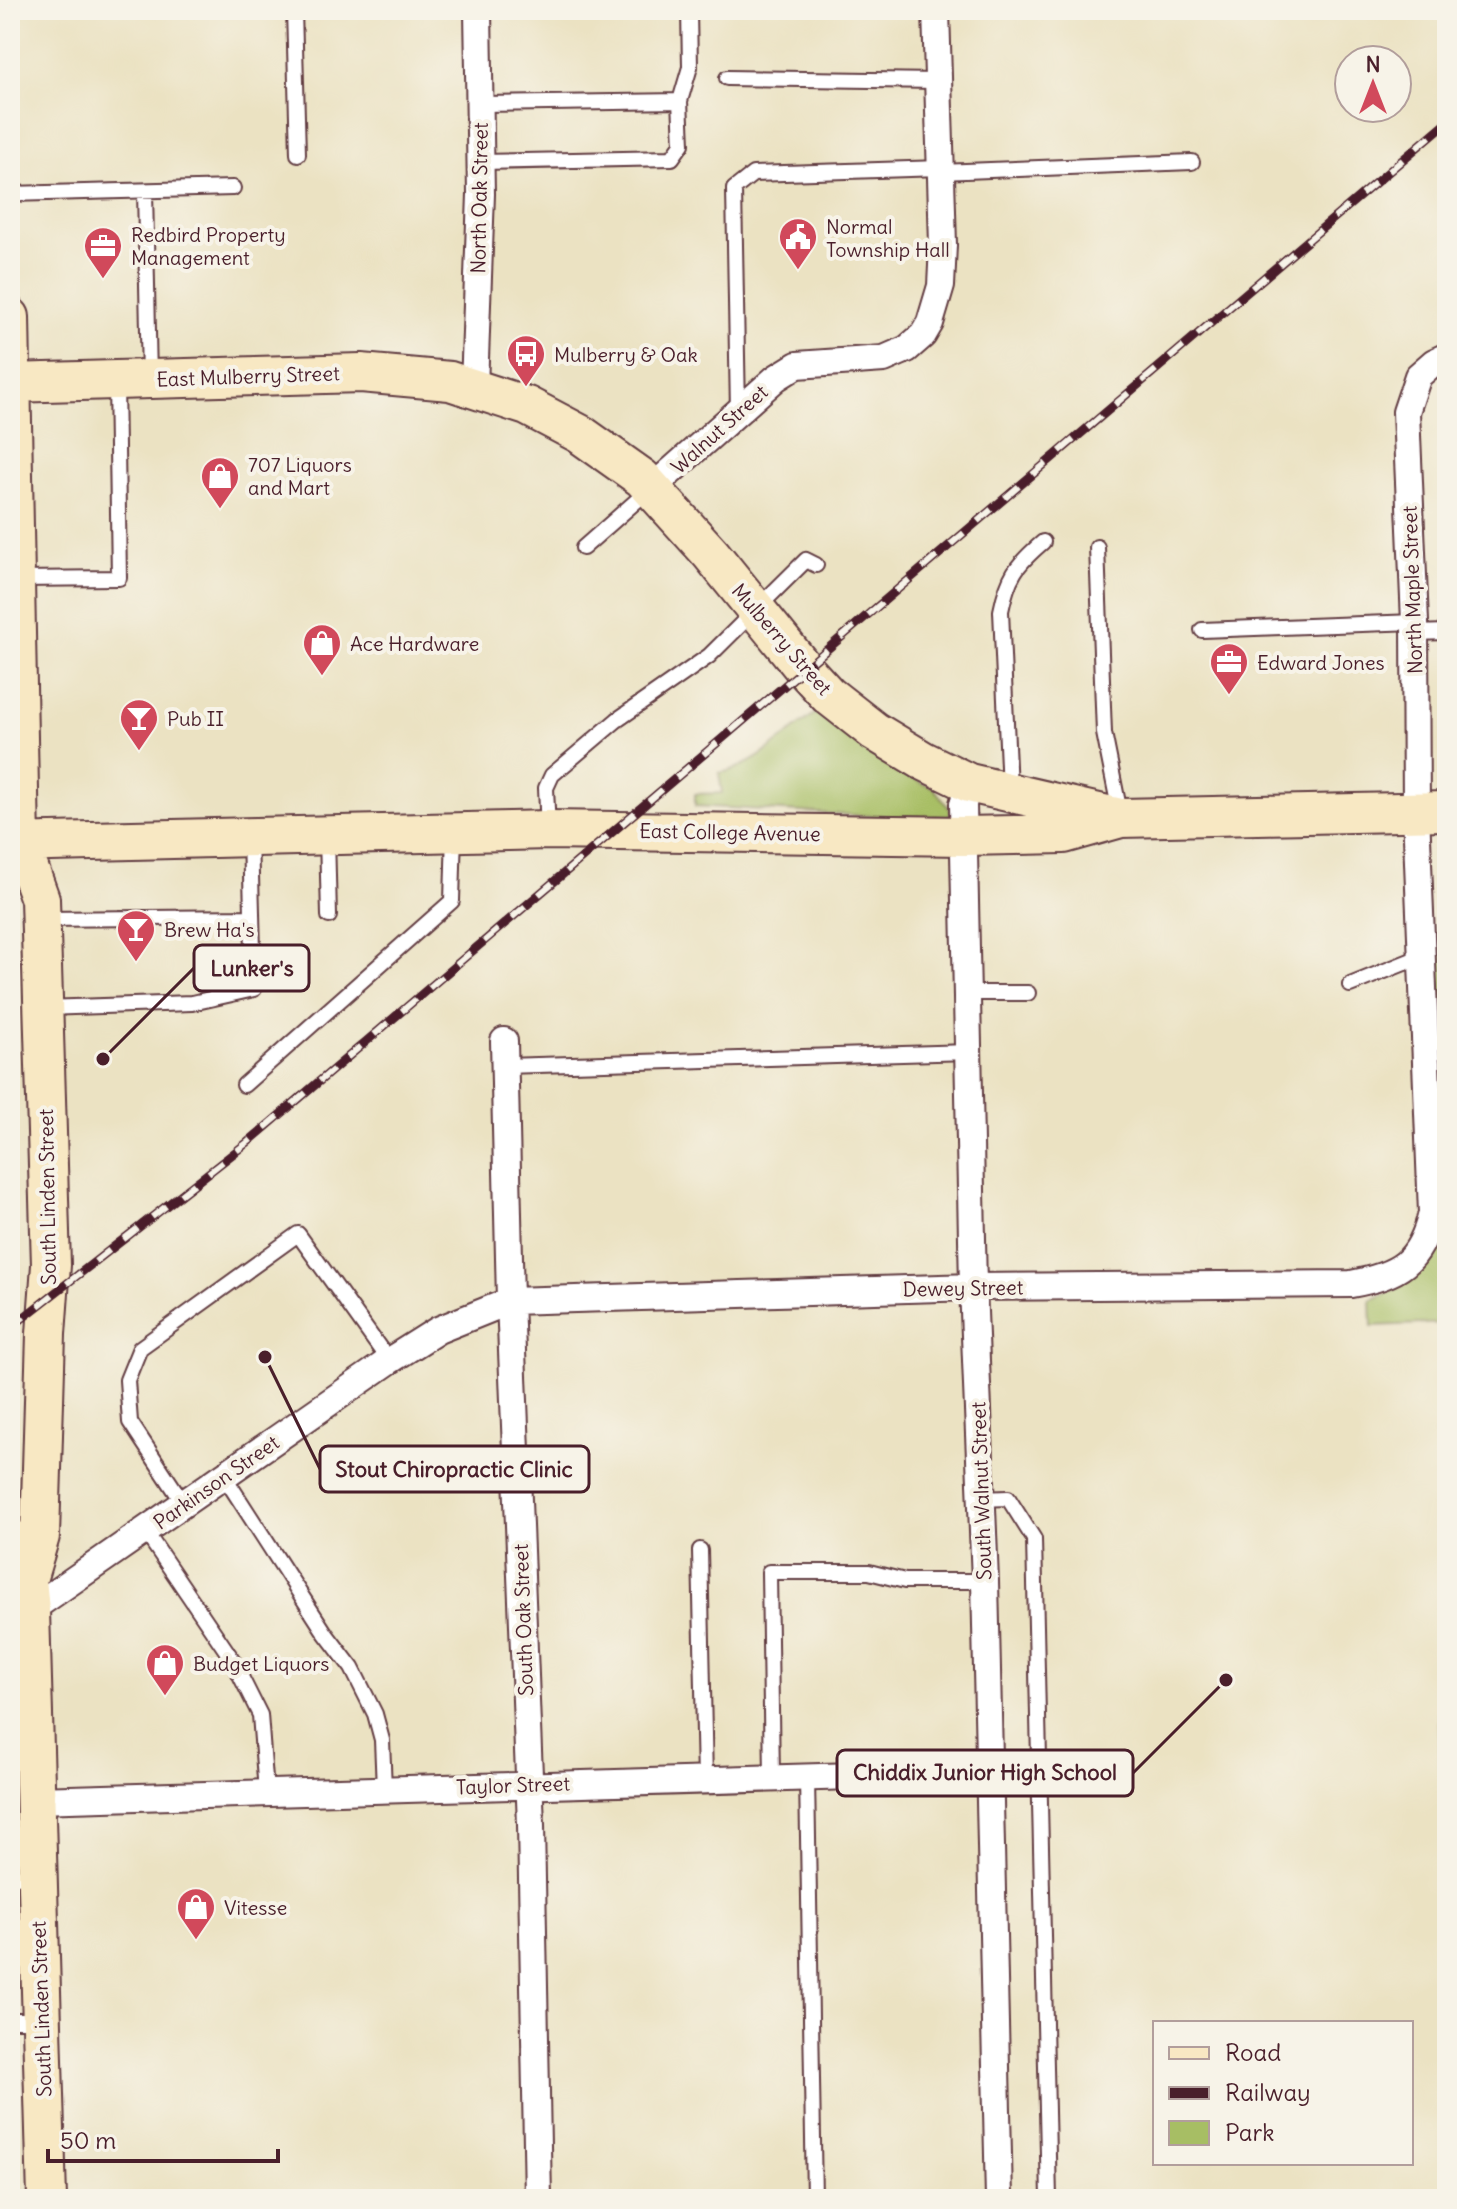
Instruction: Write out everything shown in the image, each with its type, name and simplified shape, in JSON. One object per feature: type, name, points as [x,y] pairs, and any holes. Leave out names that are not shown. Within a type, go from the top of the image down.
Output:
[{"type":"main road","name":"South Linden Street","points":[[10,317],[15,579],[13,852],[40,899],[51,1265],[40,1536],[23,1605]]},
{"type":"main road","name":"East Mulberry Street","points":[[11,383],[361,373],[416,376],[479,388]]},
{"type":"main road","name":"Mulberry Street","points":[[479,388],[527,406],[580,434],[652,488],[828,695],[874,731],[969,783],[1121,818]]},
{"type":"main road","name":"East College Avenue","points":[[13,852],[250,837],[548,830],[964,836],[1064,834],[1121,818],[1431,811]]},
{"type":"main road","name":"South Linden Street","points":[[10,1538],[23,1605],[36,1800],[24,1877],[26,2020],[47,2199]]},
{"type":"street","name":"North Oak Street","points":[[478,10],[481,162],[479,388]]},
{"type":"street","points":[[936,10],[941,170]]},
{"type":"street","name":"Walnut Street","points":[[652,488],[776,378],[797,365],[884,359],[907,349],[923,335],[930,323],[941,286],[941,170]]},
{"type":"street","name":"North Maple Street","points":[[1411,1259],[1426,1237],[1432,1213],[1422,956],[1431,811],[1415,627],[1406,412],[1412,391],[1423,372],[1447,356]]},
{"type":"street","name":"South Walnut Street","points":[[969,783],[963,804],[973,1287],[985,1581],[999,2199]]},
{"type":"street","name":"South Oak Street","points":[[504,1053],[510,1301],[530,1784],[538,2199]]},
{"type":"street","name":"Dewey Street","points":[[510,1301],[973,1287],[1351,1284],[1395,1272],[1411,1259]]},
{"type":"street","name":"Parkinson Street","points":[[23,1605],[145,1531],[438,1330],[510,1301]]},
{"type":"street","name":"Taylor Street","points":[[36,1800],[990,1772]]},
{"type":"lane","points":[[294,10],[298,154]]},
{"type":"lane","points":[[481,162],[672,158],[682,144],[680,101],[690,67],[689,10]]},
{"type":"lane","points":[[727,78],[938,81]]},
{"type":"lane","points":[[480,104],[680,101]]},
{"type":"lane","points":[[738,412],[734,189],[753,174],[1192,162]]},
{"type":"lane","points":[[10,194],[233,188]]},
{"type":"lane","points":[[15,579],[119,578],[145,191]]},
{"type":"lane","points":[[583,548],[652,488]]},
{"type":"lane","points":[[1010,793],[1001,611],[1006,584],[1020,561],[1043,542]]},
{"type":"lane","points":[[1097,547],[1104,733],[1121,818]]},
{"type":"lane","points":[[548,830],[546,788],[552,775],[617,720],[709,656],[806,560],[816,565]]},
{"type":"lane","points":[[1202,630],[1415,627],[1447,632]]},
{"type":"lane","points":[[244,1085],[452,901],[454,832]]},
{"type":"lane","points":[[327,836],[329,916]]},
{"type":"lane","points":[[43,1008],[192,1003],[254,989],[250,837]]},
{"type":"lane","points":[[41,919],[252,917]]},
{"type":"lane","points":[[1350,985],[1422,956]]},
{"type":"lane","points":[[968,993],[1028,993]]},
{"type":"lane","points":[[504,1053],[969,1052]]},
{"type":"lane","points":[[184,1504],[130,1422],[127,1380],[140,1348],[298,1234],[389,1361]]},
{"type":"lane","points":[[224,1476],[326,1634],[352,1668],[375,1714],[382,1740],[384,1789]]},
{"type":"lane","points":[[981,1499],[1008,1498],[1034,1539],[1049,2199]]},
{"type":"lane","points":[[145,1531],[232,1659],[260,1715],[266,1792]]},
{"type":"lane","points":[[700,1550],[705,1780]]},
{"type":"lane","points":[[772,1778],[769,1572],[869,1572],[905,1581],[985,1581]]},
{"type":"lane","points":[[807,1777],[814,2199]]},
{"type":"green space","points":[[817,712],[862,746],[923,784],[933,787],[950,809],[950,816],[887,817],[695,806],[695,794],[722,793],[719,773],[733,770],[759,757]]},
{"type":"green space","points":[[1438,855],[1447,855],[1447,1194],[1437,874]]},
{"type":"green space","points":[[1447,1213],[1447,1323],[1372,1326],[1371,1300],[1401,1285],[1422,1267],[1438,1244]]},
{"type":"green space","points":[[1438,1663],[1447,1663],[1447,2008]]},
{"type":"railway","points":[[10,1328],[248,1142],[1447,122]]},
{"type":"place","name":"Normal Township Hall","points":[[798,271]]},
{"type":"place","name":"Redbird Property Management","points":[[103,280]]},
{"type":"place","name":"Mulberry & Oak","points":[[526,388]]},
{"type":"place","name":"707 Liquors and Mart","points":[[220,510]]},
{"type":"place","name":"Ace Hardware","points":[[322,677]]},
{"type":"place","name":"Edward Jones","points":[[1229,696]]},
{"type":"place","name":"Pub II","points":[[139,752]]},
{"type":"place","name":"Brew Ha's","points":[[136,963]]},
{"type":"place","name":"Lunker's","points":[[103,1059]]},
{"type":"place","name":"Stout Chiropractic Clinic","points":[[265,1357]]},
{"type":"place","name":"Chiddix Junior High School","points":[[1226,1680]]},
{"type":"place","name":"Budget Liquors","points":[[165,1697]]},
{"type":"place","name":"Vitesse","points":[[196,1941]]}]
